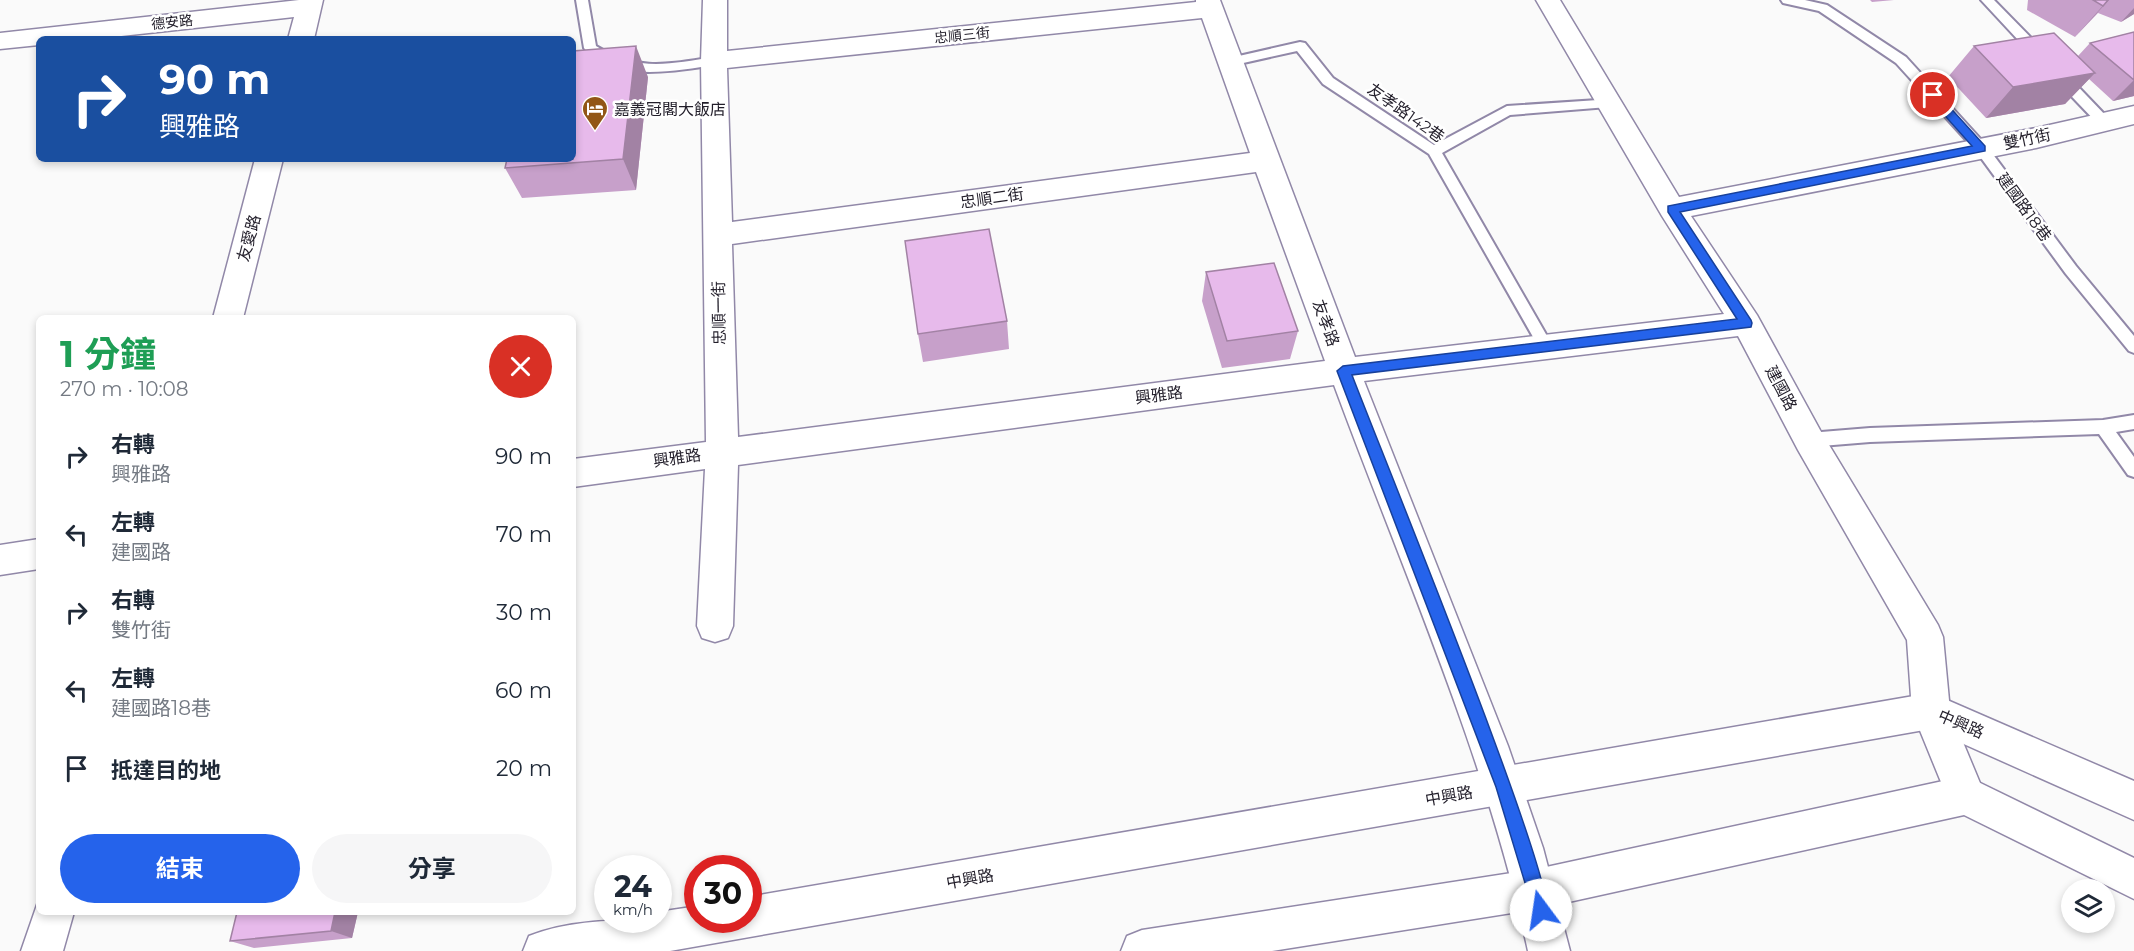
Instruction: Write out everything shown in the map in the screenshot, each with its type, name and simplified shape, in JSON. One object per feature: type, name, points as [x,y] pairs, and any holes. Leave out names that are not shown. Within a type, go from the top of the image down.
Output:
[{"type":"street","name":"忠順一街","points":[[714,0],[722,452],[715,626]]},
{"type":"street","name":"建國路","points":[[1548,0],[1672,209],[1746,323],[1809,440],[1925,637],[1931,711],[1966,795]]},
{"type":"street","points":[[302,36],[310,3]]},
{"type":"street","name":"德安路","points":[[41,36],[310,3]]},
{"type":"street","name":"忠順三街","points":[[714,61],[1209,4]]},
{"type":"street","name":"友孝路","points":[[1209,4],[1343,371],[1504,787],[1537,889],[1550,951]]},
{"type":"street","name":"德安路","points":[[0,41],[36,37]]},
{"type":"street","name":"雙竹街","points":[[1672,209],[1981,148],[2134,115]]},
{"type":"street","name":"忠順二街","points":[[718,235],[1267,161]]},
{"type":"street","name":"友愛路","points":[[229,315],[268,162]]},
{"type":"street","name":"興雅路","points":[[576,473],[1343,371],[1746,323]]},
{"type":"street","points":[[0,560],[36,554]]},
{"type":"street","name":"中興路","points":[[762,915],[1931,711],[2134,801]]},
{"type":"street","points":[[1142,951],[1537,889],[1966,795],[2134,879]]},
{"type":"street","points":[[42,951],[53,915]]},
{"type":"street","points":[[544,951],[684,928]]},
{"type":"lane","points":[[582,0],[590,48],[608,61],[649,70],[714,61]]},
{"type":"lane","name":"建國路18巷","points":[[1786,0],[1823,8],[1901,60],[1981,148],[2071,270],[2134,347]]},
{"type":"lane","points":[[1987,0],[2104,122]]},
{"type":"lane","name":"友孝路142巷","points":[[1230,62],[1300,46],[1328,81],[1434,151],[1546,347]]},
{"type":"lane","points":[[1434,151],[1507,111],[1608,102]]},
{"type":"lane","points":[[1809,440],[1870,435],[2103,427],[2134,422]]},
{"type":"lane","points":[[2103,427],[2134,470]]},
{"type":"building","points":[[2093,0],[2108,0],[2103,6]]},
{"type":"building","points":[[2134,32],[2134,80],[2090,43]]},
{"type":"building","points":[[2054,33],[2095,73],[2013,87],[1974,46]]},
{"type":"building","points":[[636,46],[623,159],[505,168],[506,162],[576,162],[576,51]]},
{"type":"building","points":[[989,229],[1007,321],[918,334],[905,241]]},
{"type":"building","points":[[1274,263],[1298,331],[1227,341],[1206,272]]},
{"type":"building","points":[[236,915],[334,915],[331,931],[230,941]]},
{"type":"place","name":"嘉義冠閣大飯店","points":[[595,132]]},
{"type":"route","points":[[1541,910],[1537,889],[1504,787],[1343,371],[1746,323],[1672,209],[1981,148],[1933,95]]}]
